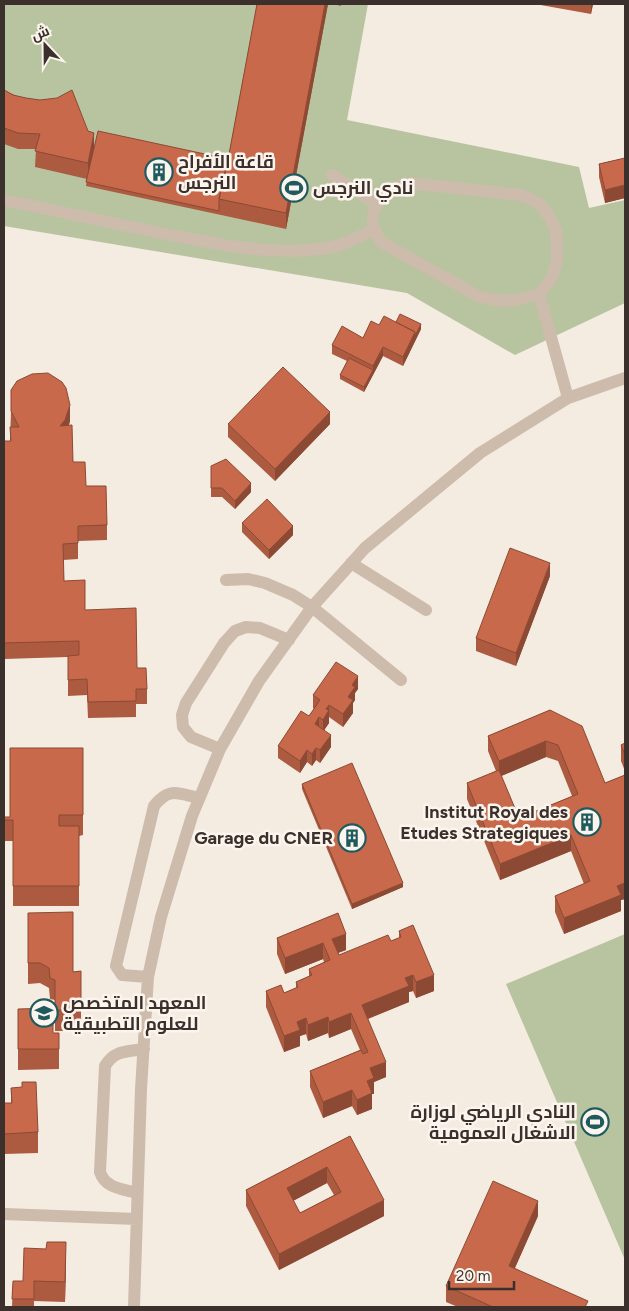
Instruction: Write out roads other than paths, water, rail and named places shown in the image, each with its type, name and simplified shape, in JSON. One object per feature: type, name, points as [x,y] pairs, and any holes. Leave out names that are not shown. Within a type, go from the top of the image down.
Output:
[{"type":"street","points":[[332,176],[376,204]]},
{"type":"street","points":[[409,183],[521,194],[539,203],[550,216],[556,230],[557,260],[552,277],[539,294],[510,301],[478,296],[381,242],[374,230],[372,217],[376,204],[398,185],[409,183]]},
{"type":"street","points":[[4,200],[227,246],[251,249],[296,251],[334,247],[374,230]]},
{"type":"street","points":[[539,294],[568,398]]},
{"type":"street","points":[[134,1307],[137,1193],[148,977],[161,917],[199,798],[220,749],[259,681],[312,607],[365,548],[480,454],[568,398],[625,378]]},
{"type":"street","points":[[351,563],[426,610]]},
{"type":"street","points":[[226,580],[248,579],[280,588],[312,607],[402,680]]},
{"type":"street","points":[[220,749],[191,737],[183,727],[182,715],[186,703],[224,643],[235,631],[246,627],[260,628],[289,640]]},
{"type":"street","points":[[148,977],[122,975],[116,966],[154,806],[166,794],[174,793],[199,798]]},
{"type":"street","points":[[137,1193],[110,1185],[102,1178],[100,1172],[104,1076],[105,1066],[116,1053],[144,1049]]},
{"type":"street","points":[[4,1214],[137,1219]]},
{"type":"place","name":"قاعة الأفراح النرجس","points":[[159,172]]},
{"type":"place","name":"نادي النرجس","points":[[294,188]]},
{"type":"place","name":"Institut Royal des Etudes Strategiques","points":[[587,822]]},
{"type":"place","name":"Garage du CNER","points":[[352,838]]},
{"type":"place","name":"المعهد المتخصص للعلوم التطبيقية","points":[[44,1013]]},
{"type":"place","name":"النادي الرياضي لوزارة الاشغال العمومية","points":[[595,1122]]}]
